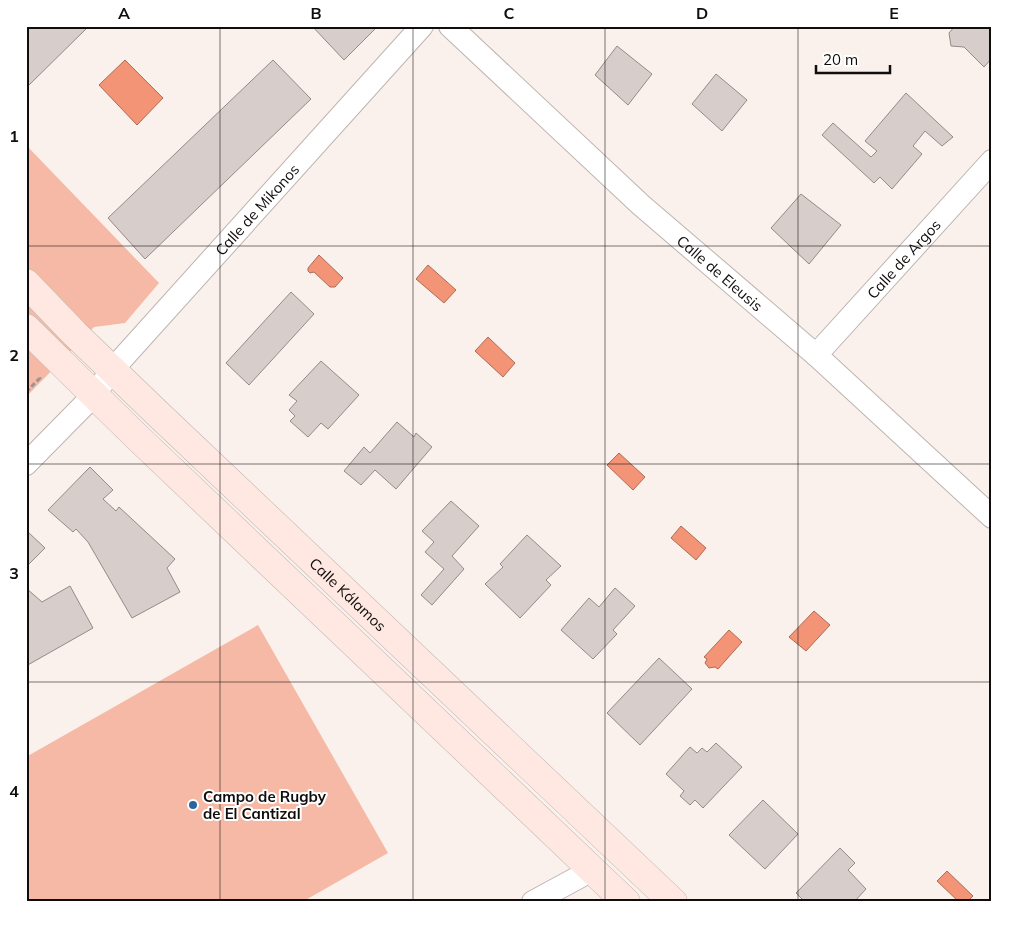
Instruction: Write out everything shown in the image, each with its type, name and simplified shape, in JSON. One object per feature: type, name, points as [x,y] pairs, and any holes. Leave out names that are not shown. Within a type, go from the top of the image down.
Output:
[{"type":"main road","name":"Calle Kálamos","points":[[26,283],[112,370],[673,902]]},
{"type":"main road","name":"Calle Kálamos","points":[[26,328],[626,902]]},
{"type":"street","name":"Calle de Mikonos","points":[[26,464],[94,395],[112,370],[422,26]]},
{"type":"street","name":"Calle de Eleusis","points":[[450,26],[641,204],[816,355],[992,517]]},
{"type":"street","name":"Calle de Argos","points":[[816,355],[992,161]]},
{"type":"street","points":[[533,902],[592,870]]},
{"type":"path","points":[[26,392],[40,378],[33,371]]},
{"type":"shaded area","points":[[125,60],[163,98],[137,125],[99,85]]},
{"type":"shaded area","points":[[26,145],[159,283],[125,323],[94,327],[26,397]]},
{"type":"shaded area","points":[[319,255],[343,278],[335,287],[330,287],[314,272],[310,273],[308,271],[308,268]]},
{"type":"shaded area","points":[[428,265],[456,290],[444,303],[416,279]]},
{"type":"shaded area","points":[[488,337],[515,363],[503,377],[475,351]]},
{"type":"shaded area","points":[[619,453],[645,477],[633,490],[607,465]]},
{"type":"shaded area","points":[[681,526],[706,548],[696,560],[671,538]]},
{"type":"shaded area","points":[[814,611],[830,625],[806,651],[789,637]]},
{"type":"shaded area","name":"Campo de Rugby de El Cantizal","points":[[258,625],[388,853],[302,902],[26,902],[26,757]]},
{"type":"shaded area","points":[[729,630],[742,642],[718,669],[715,667],[709,668],[705,663],[707,659],[704,657]]},
{"type":"shaded area","points":[[947,871],[973,896],[970,899],[972,902],[959,902],[937,881]]},
{"type":"building","points":[[26,26],[89,26],[26,88]]},
{"type":"building","points":[[312,26],[378,26],[344,60]]},
{"type":"building","points":[[955,26],[992,26],[992,58],[984,67],[964,47],[951,46],[949,33]]},
{"type":"building","points":[[617,46],[652,74],[628,105],[595,75]]},
{"type":"building","points":[[273,60],[311,99],[145,259],[108,218]]},
{"type":"building","points":[[716,74],[747,100],[722,131],[692,104]]},
{"type":"building","points":[[906,93],[953,137],[942,146],[925,131],[913,146],[922,154],[892,189],[880,177],[874,183],[822,135],[833,123],[871,157],[877,151],[865,141]]},
{"type":"building","points":[[801,194],[841,225],[809,264],[771,228]]},
{"type":"building","points":[[291,292],[314,314],[249,385],[226,363]]},
{"type":"building","points":[[321,361],[359,395],[328,429],[321,423],[308,437],[290,421],[295,416],[289,410],[297,401],[289,395]]},
{"type":"building","points":[[397,422],[414,437],[416,433],[432,447],[396,489],[375,470],[361,485],[344,471],[364,447],[370,453]]},
{"type":"building","points":[[90,467],[113,490],[103,499],[116,511],[119,507],[175,559],[167,568],[180,592],[132,618],[88,542],[76,529],[73,532],[48,510]]},
{"type":"building","points":[[451,501],[479,526],[452,556],[464,569],[432,605],[421,595],[444,569],[425,552],[434,542],[422,531]]},
{"type":"building","points":[[28,532],[45,548],[26,567],[26,534]]},
{"type":"building","points":[[527,535],[561,566],[546,580],[551,585],[520,618],[485,584],[503,567],[500,564]]},
{"type":"building","points":[[70,586],[93,628],[26,666],[26,588],[42,602]]},
{"type":"building","points":[[615,588],[635,606],[613,630],[617,634],[593,659],[561,630],[589,598],[599,607]]},
{"type":"building","points":[[659,658],[692,689],[640,745],[607,713]]},
{"type":"building","points":[[716,743],[742,767],[703,808],[695,800],[690,805],[680,796],[684,791],[666,774],[690,747],[697,753],[702,748],[707,752]]},
{"type":"building","points":[[763,800],[798,834],[765,869],[729,835]]},
{"type":"building","points":[[840,848],[855,863],[848,870],[866,889],[854,902],[805,902],[796,893]]},
{"type":"place","name":"Campo de Rugby de El Cantizal","points":[[193,805]]}]
